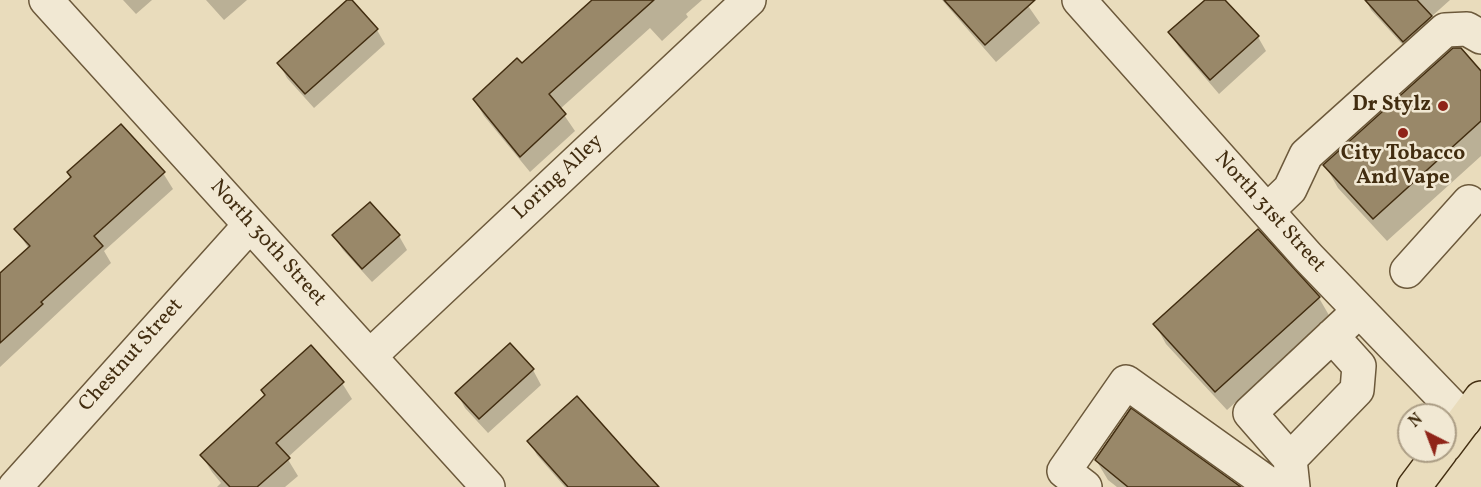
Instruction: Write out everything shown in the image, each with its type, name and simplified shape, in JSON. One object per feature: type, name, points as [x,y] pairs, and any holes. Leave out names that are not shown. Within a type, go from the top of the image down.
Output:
[{"type":"main road","points":[[1457,430],[1473,409]]},
{"type":"main road","points":[[1414,487],[1432,463]]},
{"type":"street","name":"North 30th Street","points":[[46,0],[488,487]]},
{"type":"street","name":"Loring Alley","points":[[370,356],[749,0]]},
{"type":"street","name":"North 31st Street","points":[[1079,0],[1359,311],[1473,409]]},
{"type":"street","points":[[1267,211],[1290,189],[1306,155],[1445,30],[1467,29],[1481,37]]},
{"type":"street","points":[[1407,271],[1477,200]]},
{"type":"street","name":"Chestnut Street","points":[[15,487],[249,225]]},
{"type":"street","points":[[1332,336],[1359,366],[1357,390],[1291,473],[1250,413],[1332,336],[1359,311]]},
{"type":"street","points":[[1084,487],[1064,471],[1126,382],[1273,487]]},
{"type":"building","points":[[347,0],[352,0],[378,29],[305,94],[277,63]]},
{"type":"building","points":[[592,0],[654,0],[549,94],[566,114],[520,157],[473,99],[517,58],[522,63]]},
{"type":"building","points":[[944,0],[1035,0],[985,45]]},
{"type":"building","points":[[1205,0],[1225,0],[1259,36],[1210,80],[1168,32]]},
{"type":"building","points":[[1365,0],[1417,0],[1432,16],[1403,42]]},
{"type":"building","points":[[1453,48],[1461,48],[1481,71],[1481,121],[1373,219],[1323,165]]},
{"type":"building","points":[[121,124],[165,172],[94,236],[103,246],[0,343],[0,273],[30,246],[14,229],[71,177],[67,172]]},
{"type":"building","points":[[370,202],[400,235],[362,269],[332,235]]},
{"type":"building","points":[[1258,229],[1320,297],[1215,392],[1153,324]]},
{"type":"building","points":[[510,343],[534,369],[479,419],[455,393]]},
{"type":"building","points":[[311,345],[344,382],[276,443],[290,458],[257,487],[230,487],[200,455],[265,395],[261,390]]},
{"type":"building","points":[[577,396],[659,487],[568,487],[527,441]]},
{"type":"building","points":[[1131,408],[1241,487],[1128,487],[1095,460]]},
{"type":"place","name":"Dr Stylz","points":[[1443,106]]},
{"type":"place","name":"City Tobacco And Vape","points":[[1403,133]]}]
